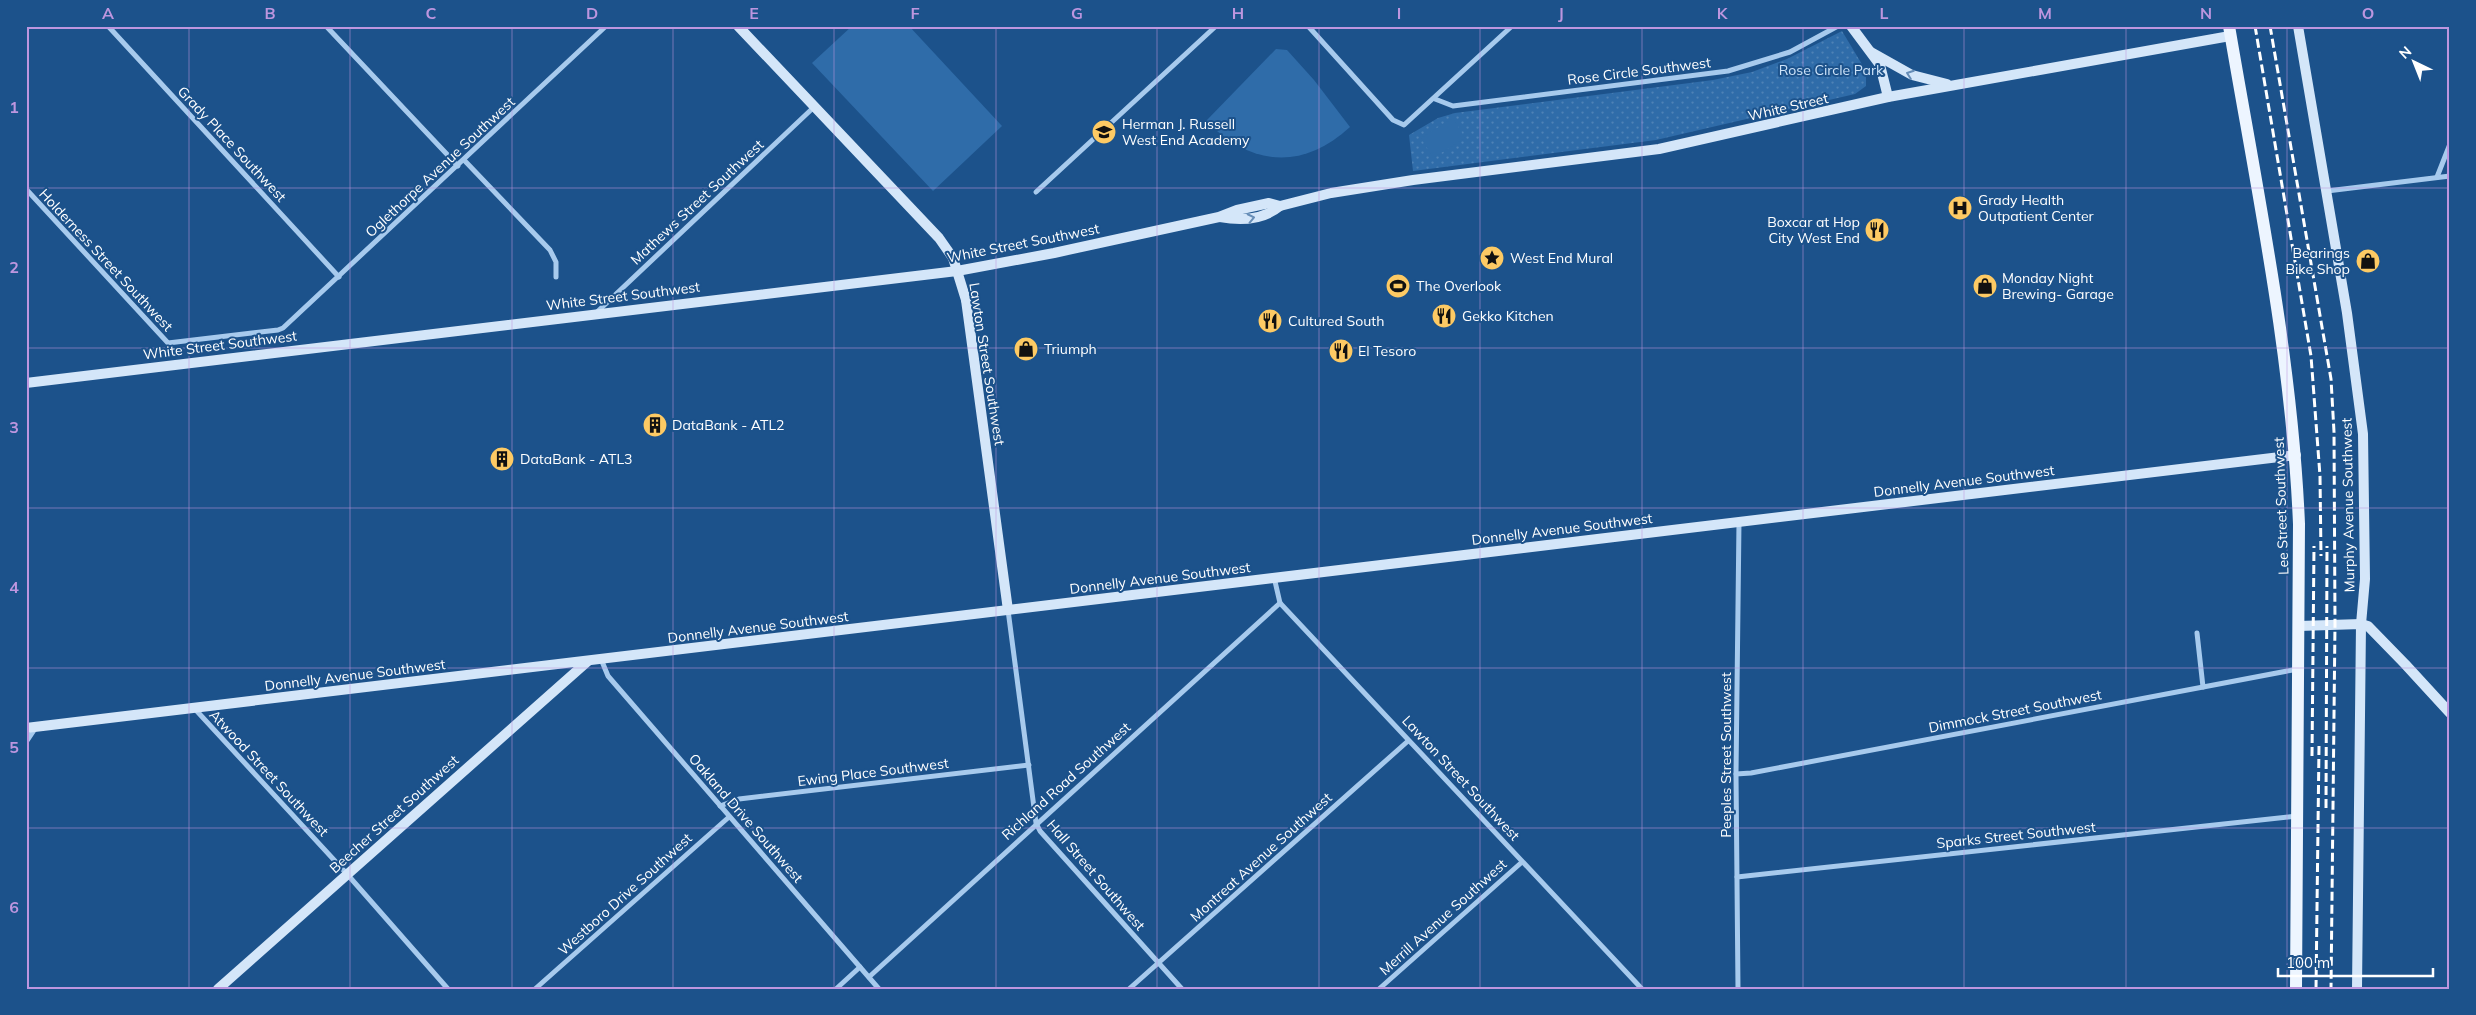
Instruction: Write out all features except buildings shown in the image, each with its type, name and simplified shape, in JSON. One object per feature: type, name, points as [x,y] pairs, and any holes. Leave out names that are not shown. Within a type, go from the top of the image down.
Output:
[{"type":"main road","name":"Lee Street Southwest","points":[[2230,31],[2280,319],[2296,456],[2300,524],[2296,989]]},
{"type":"street","name":"Grady Place Southwest","points":[[108,26],[340,277]]},
{"type":"street","points":[[326,26],[458,166]]},
{"type":"street","name":"Oglethorpe Avenue Southwest","points":[[288,323],[340,277],[606,26]]},
{"type":"street","name":"Lawton Street Southwest","points":[[738,26],[938,238],[953,258],[966,300],[1008,610]]},
{"type":"street","points":[[1036,192],[1216,26]]},
{"type":"street","points":[[1308,26],[1393,120],[1404,125],[1435,99],[1512,26]]},
{"type":"street","name":"Rose Circle Southwest","points":[[1435,99],[1453,106],[1728,71],[1790,52],[1838,26]]},
{"type":"street","points":[[1851,26],[1880,65],[1888,97]]},
{"type":"street","name":"Murphy Avenue Southwest","points":[[2298,26],[2327,191],[2363,434],[2365,579],[2361,624],[2357,989]]},
{"type":"street","name":"White Street","points":[[1350,190],[1413,180],[1659,150],[1888,97],[2230,31]]},
{"type":"street","points":[[1871,52],[1912,75],[1953,85]]},
{"type":"street","name":"Mathews Street Southwest","points":[[596,313],[814,107]]},
{"type":"street","points":[[2437,177],[2450,144]]},
{"type":"street","points":[[464,160],[550,250],[556,262],[556,277]]},
{"type":"street","points":[[2327,191],[2450,176]]},
{"type":"street","name":"Holderness Street Southwest","points":[[26,189],[168,342],[278,330],[288,323]]},
{"type":"street","name":"White Street Southwest","points":[[26,384],[957,270],[1054,253],[1219,217],[1238,220],[1270,214],[1280,206],[1350,190]]},
{"type":"street","name":"Donnelly Avenue Southwest","points":[[31,727],[2296,456]]},
{"type":"street","name":"Peeples Street Southwest","points":[[1738,989],[1736,774],[1739,522]]},
{"type":"street","name":"Lawton Street Southwest","points":[[1274,577],[1280,603],[1408,742],[1642,989]]},
{"type":"street","name":"Richland Road Southwest","points":[[869,977],[1036,823],[1280,603]]},
{"type":"street","name":"Hall Street Southwest","points":[[1008,610],[1036,823],[1040,831],[1182,989]]},
{"type":"street","points":[[2299,626],[2361,624],[2376,632],[2450,713]]},
{"type":"street","points":[[2197,633],[2203,687]]},
{"type":"street","name":"Oakland Drive Southwest","points":[[601,659],[608,676],[879,989]]},
{"type":"street","name":"Beecher Street Southwest","points":[[218,989],[588,660]]},
{"type":"street","name":"Dimmock Street Southwest","points":[[1736,774],[1750,774],[2298,669]]},
{"type":"street","name":"Atwood Street Southwest","points":[[193,708],[347,874],[448,989]]},
{"type":"street","points":[[26,742],[31,727]]},
{"type":"street","name":"Montreat Avenue Southwest","points":[[1129,989],[1408,742]]},
{"type":"street","name":"Ewing Place Southwest","points":[[720,806],[739,799],[1029,765]]},
{"type":"street","name":"Westboro Drive Southwest","points":[[535,989],[729,816]]},
{"type":"street","name":"Sparks Street Southwest","points":[[1737,877],[2297,816]]},
{"type":"street","name":"Merrill Avenue Southwest","points":[[1379,989],[1522,862]]},
{"type":"street","points":[[836,989],[860,967]]},
{"type":"green space","points":[[852,26],[909,26],[1002,126],[933,191],[812,63]]},
{"type":"green space","name":"Rose Circle Park","points":[[1842,31],[1866,71],[1866,86],[1855,94],[1656,140],[1413,171],[1409,135],[1438,118],[1455,113],[1713,80],[1752,72],[1787,59]]},
{"type":"green space","points":[[1276,49],[1287,50],[1314,80],[1350,127],[1332,141],[1314,151],[1295,156],[1277,157],[1259,154],[1241,147],[1223,136],[1206,121]]},
{"type":"green space","points":[[1453,118],[1465,138],[1433,158],[1421,138]]},
{"type":"railway","points":[[2255,26],[2311,356],[2320,476],[2321,556]]},
{"type":"railway","points":[[2270,26],[2331,379],[2334,432],[2335,624],[2331,989]]},
{"type":"railway","points":[[2312,756],[2314,546]]},
{"type":"railway","points":[[2326,808],[2327,546]]},
{"type":"railway","points":[[2316,989],[2319,746]]},
{"type":"place","name":"Herman J. Russell West End Academy","points":[[1104,132]]},
{"type":"place","name":"Grady Health Outpatient Center","points":[[1960,208]]},
{"type":"place","name":"Boxcar at Hop City West End","points":[[1877,230]]},
{"type":"place","name":"West End Mural","points":[[1492,258]]},
{"type":"place","name":"Bearings Bike Shop","points":[[2368,261]]},
{"type":"place","name":"The Overlook","points":[[1398,286]]},
{"type":"place","name":"Monday Night Brewing- Garage","points":[[1985,286]]},
{"type":"place","name":"Gekko Kitchen","points":[[1444,316]]},
{"type":"place","name":"Cultured South","points":[[1270,321]]},
{"type":"place","name":"Triumph","points":[[1026,349]]},
{"type":"place","name":"El Tesoro","points":[[1341,351]]},
{"type":"place","name":"DataBank - ATL2","points":[[655,425]]},
{"type":"place","name":"DataBank - ATL3","points":[[502,459]]}]
